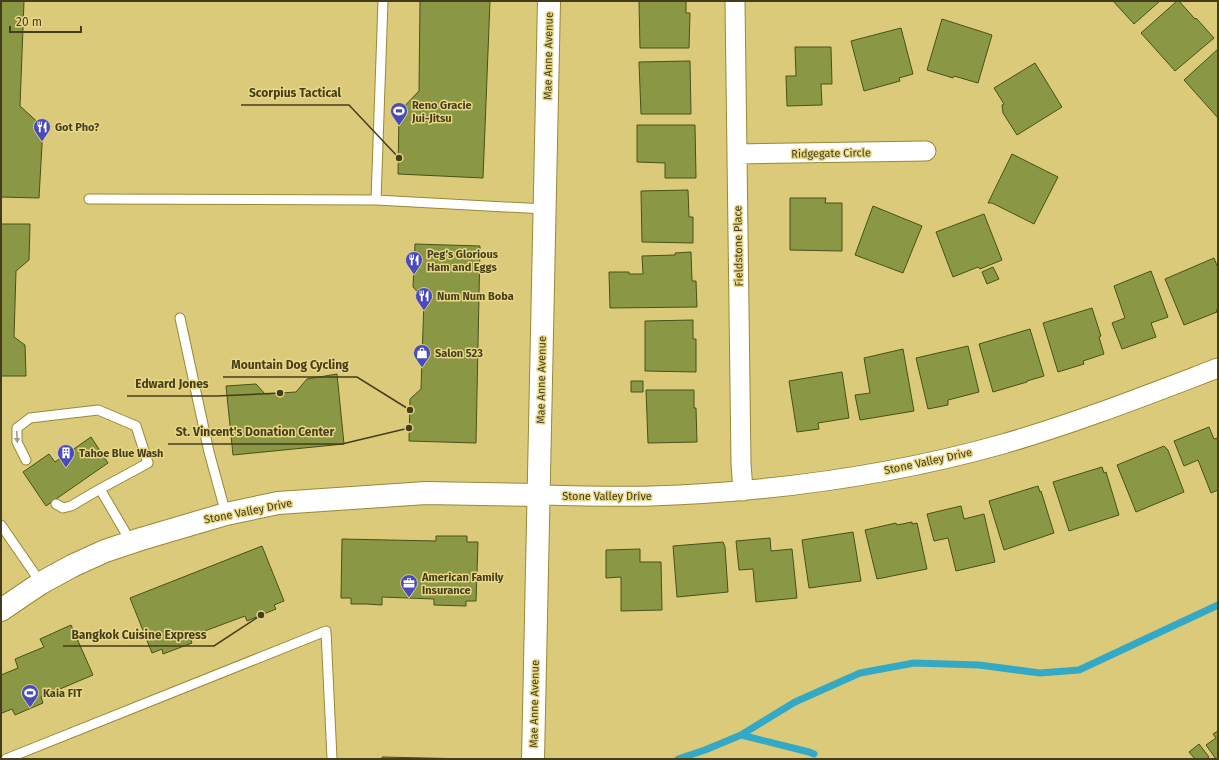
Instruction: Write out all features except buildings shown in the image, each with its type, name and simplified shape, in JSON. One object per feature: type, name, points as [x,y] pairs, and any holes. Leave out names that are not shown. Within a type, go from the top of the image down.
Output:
[{"type":"main road","name":"Mae Anne Avenue","points":[[533,759],[550,1]]},
{"type":"main road","name":"Stone Valley Drive","points":[[1,610],[41,583],[105,551],[226,514],[278,503],[426,493],[538,495]]},
{"type":"street","name":"Fieldstone Place","points":[[735,1],[741,463],[743,491]]},
{"type":"street","name":"Ridgegate Circle","points":[[736,154],[926,151]]},
{"type":"street","name":"Stone Valley Drive","points":[[538,495],[650,496],[743,491],[822,482],[906,467],[1002,444],[1090,417],[1218,368]]},
{"type":"lane","points":[[376,200],[383,1]]},
{"type":"lane","points":[[90,199],[376,200],[545,209]]},
{"type":"lane","points":[[180,318],[209,452],[226,514]]},
{"type":"lane","points":[[26,460],[17,442],[17,428],[30,418],[98,410],[136,426],[148,464],[100,489],[72,506],[64,508],[56,504]]},
{"type":"lane","points":[[100,489],[131,542]]},
{"type":"lane","points":[[1,525],[41,583]]},
{"type":"lane","points":[[1,756],[5,759],[326,631],[332,759]]},
{"type":"waterway","points":[[741,735],[795,702],[860,673],[914,663],[979,665],[1040,673],[1079,670],[1218,605]]},
{"type":"waterway","points":[[678,759],[705,750],[741,735],[814,754]]},
{"type":"place","name":"Reno Gracie Jui-Jitsu","points":[[399,126]]},
{"type":"place","name":"Got Pho?","points":[[42,142]]},
{"type":"place","name":"Scorpius Tactical","points":[[399,158]]},
{"type":"place","name":"Peg's Glorious Ham and Eggs","points":[[414,275]]},
{"type":"place","name":"Num Num Boba","points":[[424,311]]},
{"type":"place","name":"Salon 523","points":[[422,368]]},
{"type":"place","name":"Edward Jones","points":[[280,393]]},
{"type":"place","name":"Mountain Dog Cycling","points":[[410,410]]},
{"type":"place","name":"St. Vincent's Donation Center","points":[[409,428]]},
{"type":"place","name":"Tahoe Blue Wash","points":[[66,468]]},
{"type":"place","name":"American Family Insurance","points":[[409,598]]},
{"type":"place","name":"Bangkok Cuisine Express","points":[[261,615]]},
{"type":"place","name":"Kaia FIT","points":[[30,708]]}]
